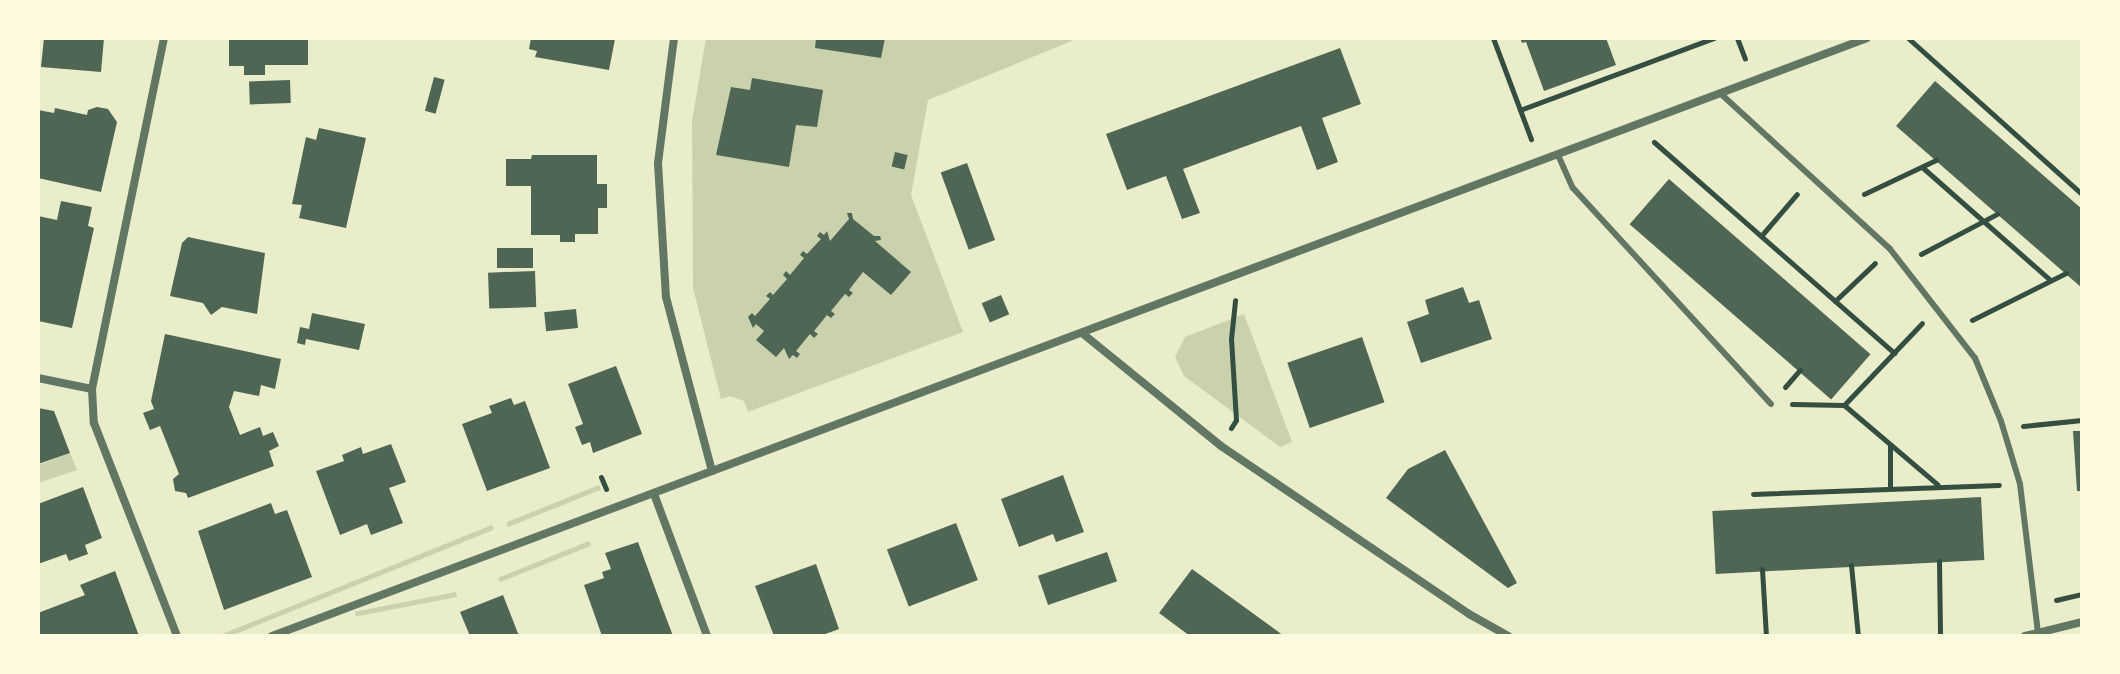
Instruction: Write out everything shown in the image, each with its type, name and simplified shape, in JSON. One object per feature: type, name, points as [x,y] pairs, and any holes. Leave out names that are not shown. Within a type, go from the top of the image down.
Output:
[{"type":"street","points":[[164,38],[92,389],[94,423],[177,636]]},
{"type":"street","points":[[674,38],[658,163],[666,297],[712,471]]},
{"type":"street","points":[[272,636],[1867,38]]},
{"type":"street","points":[[1082,333],[1221,446],[1469,614],[1508,636]]},
{"type":"street","points":[[38,378],[92,389]]},
{"type":"street","points":[[654,494],[707,636]]},
{"type":"street","points":[[2025,636],[2082,622]]},
{"type":"lane","points":[[1721,94],[1890,249],[1975,358],[2003,428],[2020,484],[2038,633]]},
{"type":"lane","points":[[1558,155],[1573,188],[1771,404]]},
{"type":"path","points":[[1493,38],[1539,162]]},
{"type":"path","points":[[1520,110],[1714,38]]},
{"type":"path","points":[[1908,38],[2082,194]]},
{"type":"path","points":[[1636,126],[1894,353]]},
{"type":"path","points":[[1841,204],[1936,160]]},
{"type":"path","points":[[1922,167],[2050,280]]},
{"type":"path","points":[[1761,236],[1810,178]]},
{"type":"path","points":[[1903,264],[1997,214]]},
{"type":"path","points":[[1835,301],[1890,249]]},
{"type":"path","points":[[1954,329],[2066,273]]},
{"type":"path","points":[[1221,446],[1236,420],[1231,339],[1237,275]]},
{"type":"path","points":[[1844,405],[1937,307]]},
{"type":"path","points":[[1771,404],[1844,405],[1939,486]]},
{"type":"path","points":[[2003,428],[2082,420]]},
{"type":"path","points":[[1890,444],[1890,487]]},
{"type":"path","points":[[1753,494],[2020,484]]},
{"type":"path","points":[[1939,561],[1940,636]]},
{"type":"path","points":[[1851,565],[1858,636]]},
{"type":"path","points":[[1762,569],[1766,636]]},
{"type":"green space","points":[[706,38],[1079,38],[928,100],[911,195],[963,332],[748,412],[744,401],[730,396],[721,399],[693,288],[692,122]]},
{"type":"green space","points":[[1244,314],[1292,442],[1280,447],[1184,376],[1175,357],[1185,337]]},
{"type":"green space","points":[[70,453],[77,470],[38,483],[38,465]]},
{"type":"green space","points":[[599,485],[601,490],[508,527],[506,522]]},
{"type":"green space","points":[[492,525],[494,530],[231,636],[217,636]]},
{"type":"green space","points":[[589,541],[591,546],[500,582],[498,578]]},
{"type":"green space","points":[[456,592],[457,597],[356,617],[355,612]]},
{"type":"building","points":[[44,38],[104,38],[101,72],[41,67]]},
{"type":"building","points":[[229,38],[308,38],[308,65],[265,65],[265,75],[244,75],[244,66],[229,66]]},
{"type":"building","points":[[531,38],[615,39],[609,70],[535,57],[537,51],[529,49]]},
{"type":"building","points":[[816,38],[885,38],[881,58],[815,48]]},
{"type":"building","points":[[1520,38],[1606,38],[1616,65],[1544,91],[1526,42],[1522,43]]},
{"type":"building","points":[[1340,48],[1361,104],[1322,118],[1338,162],[1317,170],[1301,126],[1183,169],[1200,213],[1182,219],[1166,176],[1127,190],[1106,134]]},
{"type":"building","points":[[434,77],[445,80],[436,114],[425,111]]},
{"type":"building","points":[[752,78],[823,90],[817,127],[796,125],[789,167],[716,155],[731,87],[750,90]]},
{"type":"building","points":[[290,80],[291,103],[250,104],[249,81]]},
{"type":"building","points":[[1935,81],[2082,209],[2082,288],[1896,126]]},
{"type":"building","points":[[97,107],[108,109],[117,122],[101,192],[38,178],[38,110],[54,113],[55,108],[87,115],[88,110]]},
{"type":"building","points":[[319,128],[366,138],[346,228],[299,218],[302,205],[292,204],[306,137],[316,140]]},
{"type":"building","points":[[895,152],[908,155],[904,170],[892,167]]},
{"type":"building","points":[[532,155],[597,155],[597,184],[607,184],[607,208],[598,208],[598,234],[575,234],[575,242],[560,242],[560,235],[531,235],[531,186],[506,186],[506,159],[531,159]]},
{"type":"building","points":[[967,163],[995,240],[969,250],[941,173]]},
{"type":"building","points":[[1669,179],[1871,354],[1831,399],[1630,224]]},
{"type":"building","points":[[61,201],[92,207],[88,226],[94,228],[72,328],[38,321],[38,216],[57,220]]},
{"type":"building","points":[[847,213],[852,213],[853,219],[874,236],[880,236],[881,240],[875,241],[911,272],[891,295],[863,272],[849,290],[853,293],[849,297],[845,294],[831,311],[835,314],[831,318],[827,315],[814,331],[818,334],[814,338],[810,334],[796,351],[800,354],[797,358],[793,355],[789,359],[784,348],[776,357],[756,340],[764,331],[756,324],[753,328],[748,317],[752,313],[755,316],[770,299],[766,296],[770,292],[773,295],[787,279],[783,275],[786,271],[790,275],[804,258],[800,255],[803,251],[807,254],[821,239],[817,236],[820,232],[824,235],[827,231],[830,241],[849,219]]},
{"type":"building","points":[[188,237],[265,253],[257,314],[222,307],[211,315],[203,303],[170,296],[182,243]]},
{"type":"building","points":[[497,248],[533,248],[533,268],[497,268]]},
{"type":"building","points":[[535,271],[536,307],[489,309],[488,273]]},
{"type":"building","points":[[1463,287],[1469,303],[1479,300],[1492,339],[1421,363],[1407,322],[1429,314],[1425,300]]},
{"type":"building","points":[[1001,295],[1009,314],[990,323],[982,303]]},
{"type":"building","points":[[576,309],[578,328],[546,331],[544,312]]},
{"type":"building","points":[[312,313],[365,324],[359,350],[306,339],[305,345],[297,343],[300,327],[309,329]]},
{"type":"building","points":[[165,334],[281,359],[275,389],[261,385],[259,396],[234,391],[229,407],[240,435],[260,427],[263,436],[273,432],[279,446],[269,451],[274,466],[188,498],[186,493],[175,491],[173,479],[179,474],[160,426],[150,430],[143,413],[154,409],[151,401]]},
{"type":"building","points":[[1362,337],[1384,402],[1310,428],[1287,363]]},
{"type":"building","points":[[616,366],[642,434],[593,453],[590,442],[582,445],[575,427],[583,424],[568,384]]},
{"type":"building","points":[[511,398],[514,405],[525,401],[550,468],[487,491],[462,424],[492,413],[489,406]]},
{"type":"building","points":[[38,408],[54,411],[70,453],[38,464]]},
{"type":"building","points":[[2073,431],[2082,431],[2082,491],[2077,491]]},
{"type":"building","points":[[391,444],[406,482],[389,488],[403,523],[371,535],[367,524],[340,535],[316,471],[344,461],[342,455],[361,447],[363,454]]},
{"type":"building","points":[[1445,450],[1517,583],[1508,588],[1386,498],[1408,469]]},
{"type":"building","points":[[1063,475],[1084,532],[1056,542],[1053,534],[1019,547],[1001,499]]},
{"type":"building","points":[[83,487],[102,538],[85,545],[88,554],[69,561],[66,554],[38,564],[38,504]]},
{"type":"building","points":[[1981,497],[1984,560],[1716,574],[1712,511]]},
{"type":"building","points":[[271,503],[275,514],[287,510],[312,577],[224,610],[198,531]]},
{"type":"building","points":[[956,523],[978,580],[909,606],[887,550]]},
{"type":"building","points":[[638,542],[673,636],[602,636],[584,585],[604,578],[602,572],[611,569],[605,553]]},
{"type":"building","points":[[1107,552],[1117,581],[1048,605],[1038,576]]},
{"type":"building","points":[[816,564],[839,629],[820,636],[774,636],[755,586]]},
{"type":"building","points":[[1192,569],[1284,636],[1190,636],[1159,613]]},
{"type":"building","points":[[115,571],[139,636],[38,636],[38,613],[85,595],[80,585]]},
{"type":"building","points":[[503,595],[519,636],[470,636],[460,612]]}]
